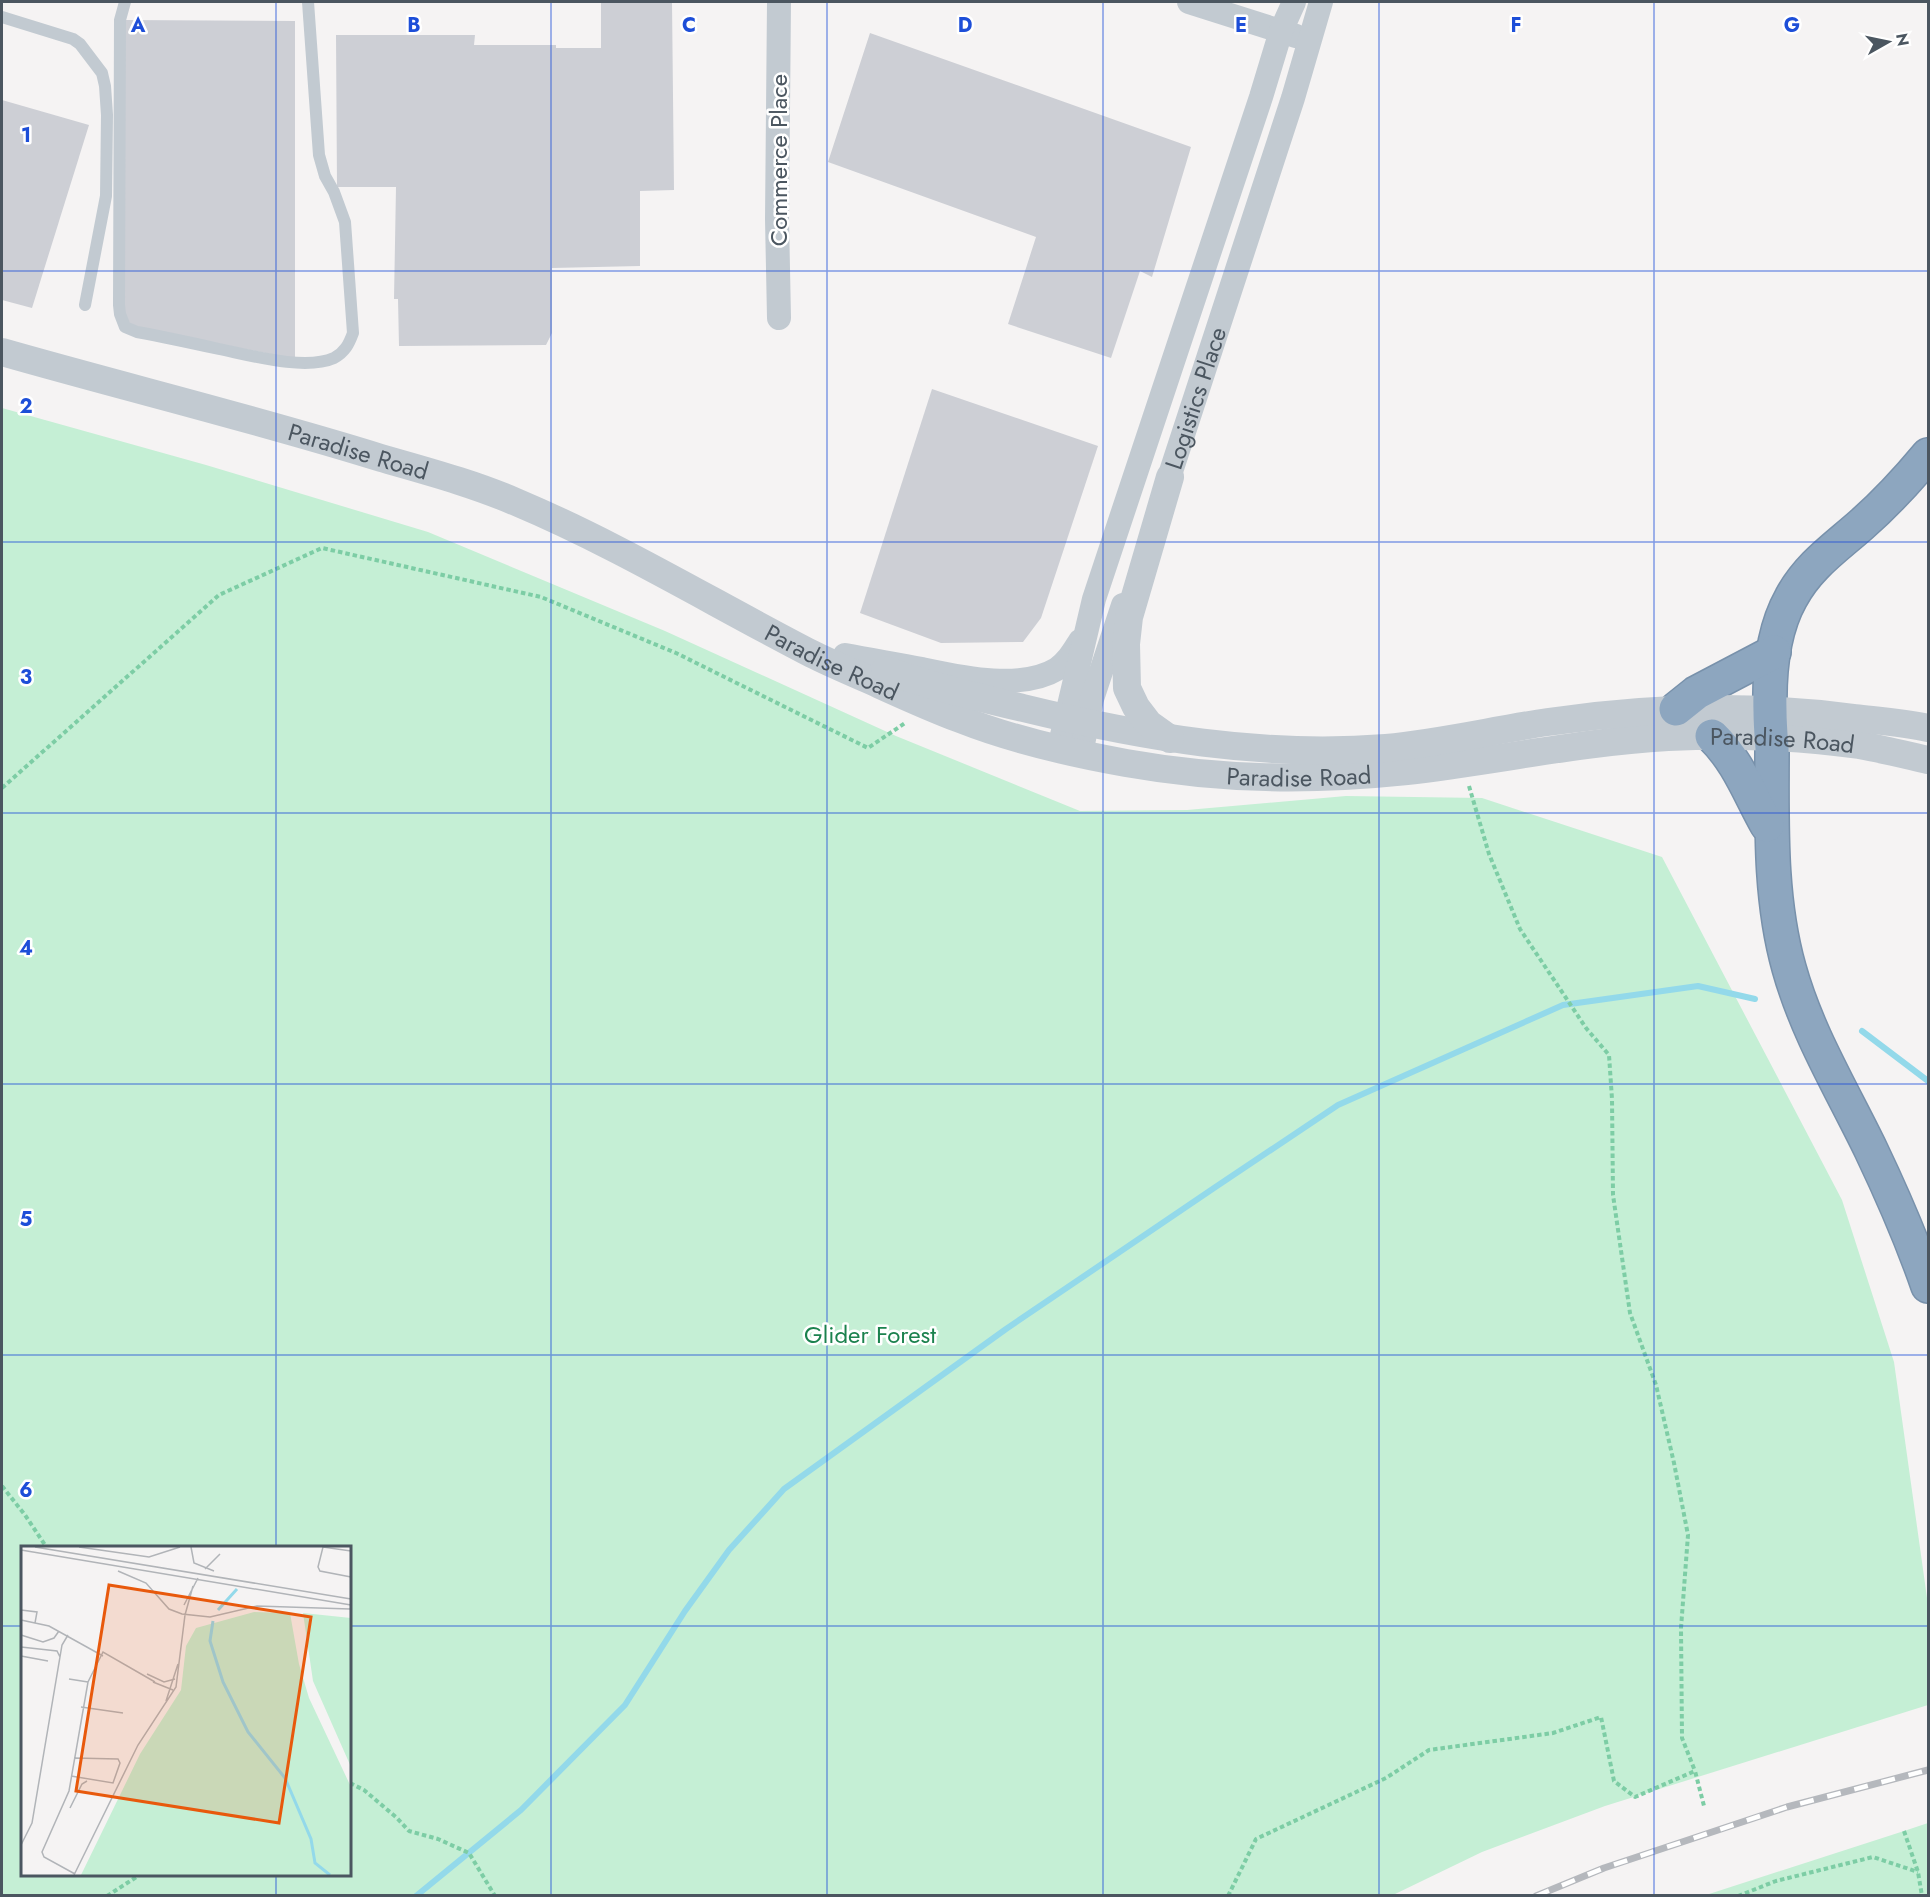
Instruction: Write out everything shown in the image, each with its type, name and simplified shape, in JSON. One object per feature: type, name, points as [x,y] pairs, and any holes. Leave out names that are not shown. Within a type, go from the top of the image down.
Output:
[{"type":"highway","points":[[1929,455],[1862,525],[1815,565],[1790,599],[1780,623],[1774,652],[1771,723],[1773,867],[1788,966],[1810,1029],[1871,1151],[1920,1260],[1929,1286]]},
{"type":"highway","points":[[1676,709],[1696,693],[1774,652]]},
{"type":"highway","points":[[1712,736],[1733,761],[1772,832]]},
{"type":"street","name":"Commerce Place","points":[[779,2],[777,219],[779,318]]},
{"type":"street","points":[[1189,2],[1292,43]]},
{"type":"street","name":"Logistics Place","points":[[1076,721],[1119,616],[1170,477],[1289,110],[1294,2]]},
{"type":"street","name":"Logistics Place","points":[[1070,751],[1076,721],[1084,633],[1261,97],[1292,43],[1322,2]]},
{"type":"street","name":"Paradise Road","points":[[2,352],[341,445],[501,496],[576,529],[815,656],[960,720],[1003,734],[1132,764],[1197,774],[1291,779],[1401,771],[1634,740],[1712,736],[1771,723],[1834,715],[1929,728]]},
{"type":"street","points":[[1170,477],[1129,617],[1126,644],[1127,688],[1136,707],[1149,724],[1170,739]]},
{"type":"street","name":"Paradise Road","points":[[700,593],[845,655],[911,679],[1076,721],[1170,739],[1290,750],[1387,748],[1474,736],[1547,722],[1676,709],[1771,723],[1929,760]]},
{"type":"street","points":[[845,655],[972,679],[1000,681],[1036,677],[1055,670],[1070,658],[1084,633]]},
{"type":"lane","points":[[125,2],[120,20],[119,304],[125,327],[137,332],[281,362],[318,362],[341,354],[348,346],[353,333],[345,222],[334,192],[325,176],[319,155],[308,2]]},
{"type":"lane","points":[[2,17],[73,39],[80,44],[102,73],[106,105],[107,187],[85,305]]},
{"type":"path","points":[[2,788],[219,595],[322,548],[541,597],[676,653],[868,748],[928,706]]},
{"type":"path","points":[[1462,763],[1489,854],[1520,929],[1586,1028],[1609,1055],[1613,1195],[1630,1313],[1656,1385],[1688,1534],[1681,1628],[1682,1738],[1695,1771],[1704,1806]]},
{"type":"path","points":[[2,1486],[46,1546]]},
{"type":"path","points":[[1228,1896],[1256,1839],[1386,1778],[1429,1750],[1553,1733],[1601,1717],[1614,1782],[1635,1797],[1695,1771]]},
{"type":"path","points":[[351,1784],[364,1790],[409,1831],[438,1839],[469,1853],[495,1896]]},
{"type":"path","points":[[1904,1831],[1918,1872],[1922,1896]]},
{"type":"path","points":[[1738,1896],[1776,1881],[1873,1857],[1918,1872]]},
{"type":"path","points":[[107,1896],[139,1876]]},
{"type":"green space","name":"Glider Forest","points":[[2,408],[206,465],[428,532],[665,631],[896,736],[1080,811],[1187,810],[1346,796],[1482,798],[1662,857],[1842,1200],[1894,1362],[1928,1605],[1928,1705],[1605,1806],[1482,1852],[1393,1895],[2,1895]]},
{"type":"green space","points":[[1928,1823],[1928,1895],[1706,1895],[1904,1831]]},
{"type":"building","points":[[601,2],[672,2],[674,190],[640,191],[640,266],[552,268],[552,333],[546,345],[399,346],[398,299],[394,299],[396,187],[337,187],[336,35],[475,35],[474,45],[556,45],[556,48],[601,48]]},
{"type":"building","points":[[124,20],[295,21],[295,359],[125,325]]},
{"type":"building","points":[[870,33],[1191,147],[1152,277],[1140,271],[1111,358],[1008,324],[1036,237],[828,162]]},
{"type":"building","points":[[2,100],[89,125],[32,308],[2,300]]},
{"type":"building","points":[[932,389],[1098,446],[1041,618],[1023,642],[941,643],[860,613]]},
{"type":"waterway","points":[[416,1896],[521,1810],[625,1705],[685,1611],[729,1550],[784,1489],[1006,1329],[1214,1188],[1338,1105],[1563,1005],[1698,986],[1755,999]]},
{"type":"waterway","points":[[1862,1031],[1928,1081]]},
{"type":"railway","points":[[1536,1896],[1604,1868],[1787,1807],[1928,1770]]}]
